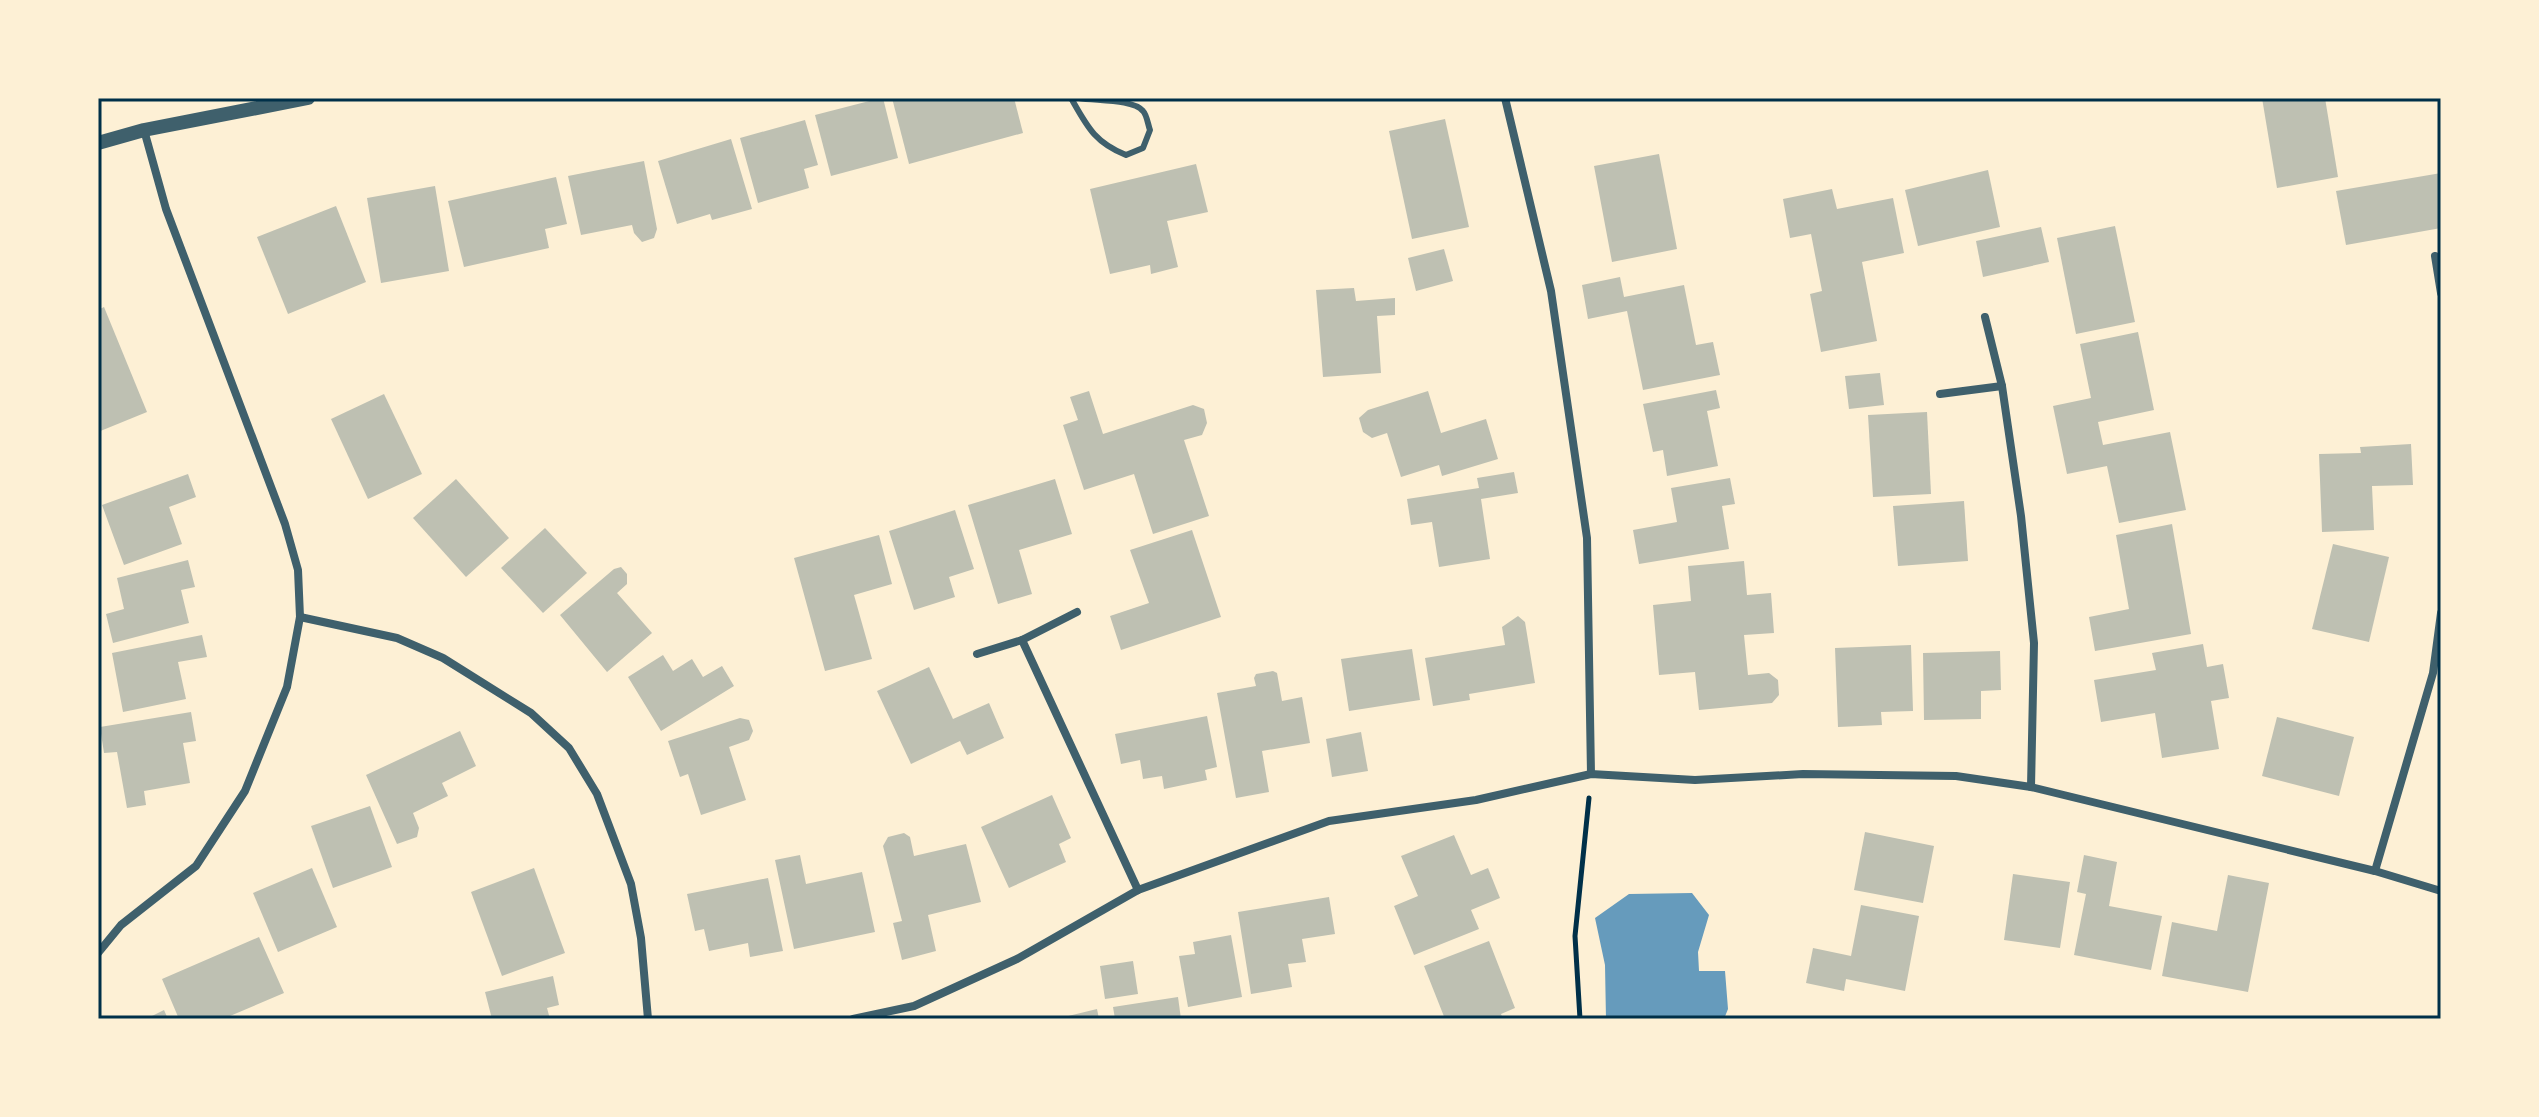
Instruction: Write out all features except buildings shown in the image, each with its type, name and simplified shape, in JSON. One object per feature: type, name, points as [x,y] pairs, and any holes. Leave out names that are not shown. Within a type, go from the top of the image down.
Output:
[{"type":"street","points":[[98,143],[144,130],[308,98]]},
{"type":"street","points":[[1505,98],[1551,291],[1587,538],[1591,774]]},
{"type":"street","points":[[98,953],[121,925],[196,866],[245,791],[287,687],[300,617],[298,570],[285,524],[166,209],[144,130]]},
{"type":"street","points":[[2435,256],[2441,293]]},
{"type":"street","points":[[1985,317],[2002,386],[2021,516],[2034,643],[2031,787]]},
{"type":"street","points":[[1940,394],[2002,386]]},
{"type":"street","points":[[977,654],[1022,640],[1077,612]]},
{"type":"street","points":[[2375,871],[2433,673],[2441,613]]},
{"type":"street","points":[[300,617],[397,638],[443,658],[531,713],[569,748],[597,794],[631,884],[641,938],[648,1019]]},
{"type":"street","points":[[1022,640],[1138,890]]},
{"type":"street","points":[[853,1019],[914,1006],[1017,959],[1138,890],[1329,821],[1476,800],[1591,774],[1695,780],[1803,774],[1956,776],[2031,787],[2375,871],[2441,891]]},
{"type":"lane","points":[[1071,98],[1088,128],[1107,147],[1126,155],[1143,148],[1150,130],[1143,111],[1127,102],[1102,103],[1079,98]]},
{"type":"path","points":[[1580,1019],[1575,936],[1591,774]]},
{"type":"water","points":[[1692,893],[1709,915],[1698,952],[1699,971],[1725,971],[1728,1009],[1724,1019],[1606,1019],[1605,965],[1595,918],[1629,894]]}]
